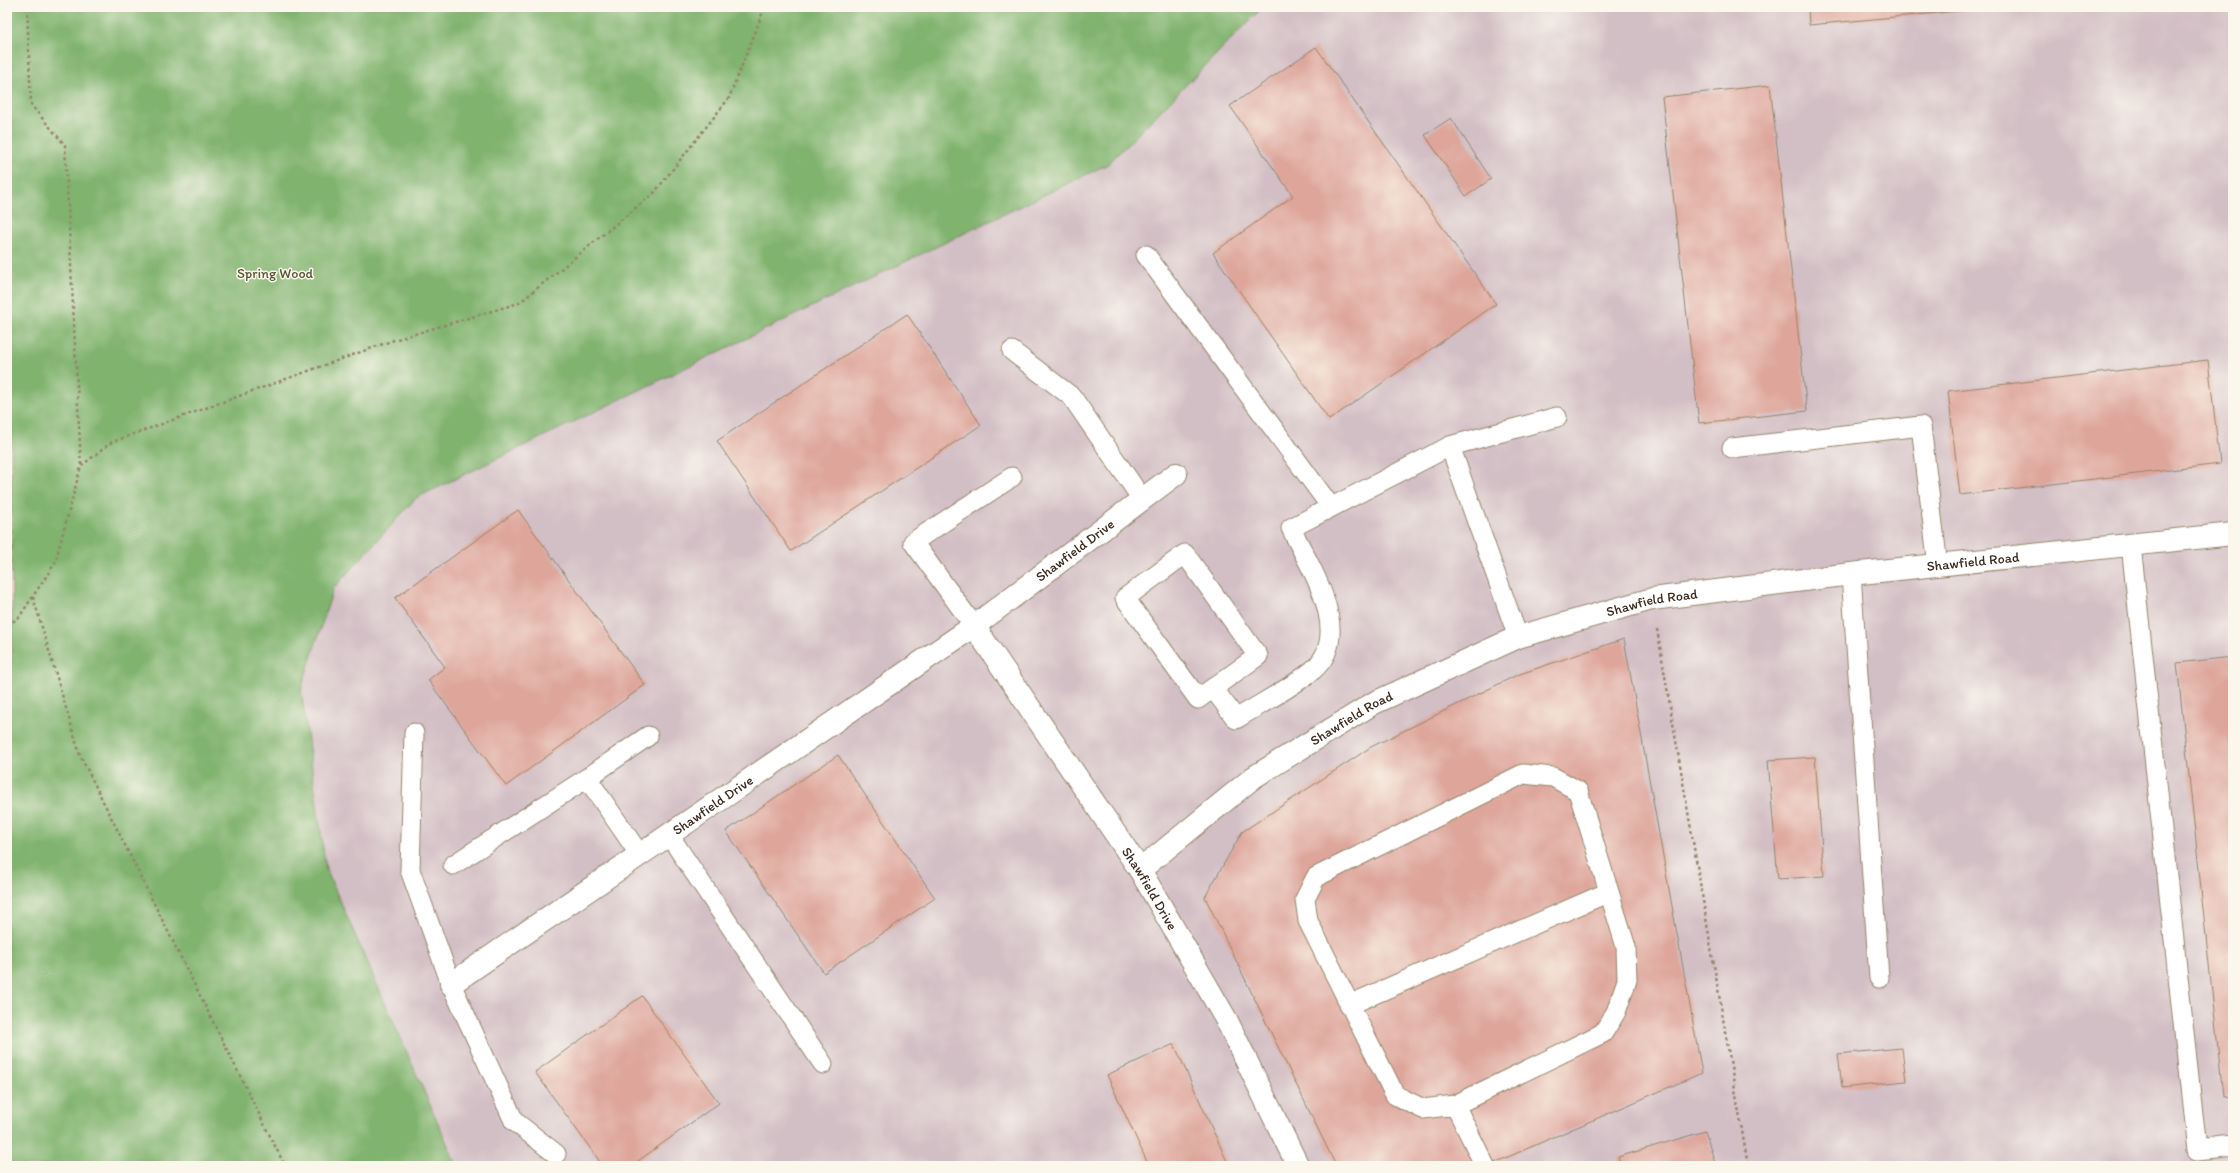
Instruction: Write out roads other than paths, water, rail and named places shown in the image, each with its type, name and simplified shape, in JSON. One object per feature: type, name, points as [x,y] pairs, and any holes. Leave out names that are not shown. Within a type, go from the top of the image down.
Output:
[{"type":"street","name":"Shawfield Drive","points":[[451,984],[974,626],[1176,474]]},
{"type":"street","name":"Shawfield Road","points":[[1140,870],[1254,777],[1374,703],[1518,637],[1652,599],[1851,574],[2233,534]]},
{"type":"street","name":"Shawfield Drive","points":[[974,626],[1140,870],[1227,1021],[1298,1166]]},
{"type":"lane","points":[[1146,255],[1331,507]]},
{"type":"lane","points":[[1012,352],[1072,397],[1142,499]]},
{"type":"lane","points":[[1213,688],[1236,719],[1314,669],[1326,653],[1331,635],[1330,618],[1323,596],[1291,528],[1450,446],[1557,417]]},
{"type":"lane","points":[[1732,448],[1921,426],[1938,566]]},
{"type":"lane","points":[[1450,446],[1518,637]]},
{"type":"lane","points":[[974,626],[912,542],[1012,477]]},
{"type":"lane","points":[[2131,545],[2197,1151],[2233,1147]]},
{"type":"lane","points":[[1185,554],[1258,656],[1213,688],[1198,699],[1124,598],[1185,554]]},
{"type":"lane","points":[[1851,574],[1879,978]]},
{"type":"lane","points":[[414,733],[410,870],[451,984],[514,1121],[556,1154]]},
{"type":"lane","points":[[453,865],[587,778],[648,736]]},
{"type":"lane","points":[[1523,774],[1553,777],[1578,791],[1626,946],[1627,980],[1616,1012],[1603,1033],[1455,1105],[1423,1109],[1395,1095],[1348,1004],[1308,922],[1305,900],[1316,877],[1523,774]]},
{"type":"lane","points":[[587,778],[640,855]]},
{"type":"lane","points":[[669,835],[823,1064]]},
{"type":"lane","points":[[1348,1004],[1609,892]]},
{"type":"lane","points":[[1455,1105],[1485,1166]]},
{"type":"park label","name":"Spring Wood","points":[[275,273]]}]
